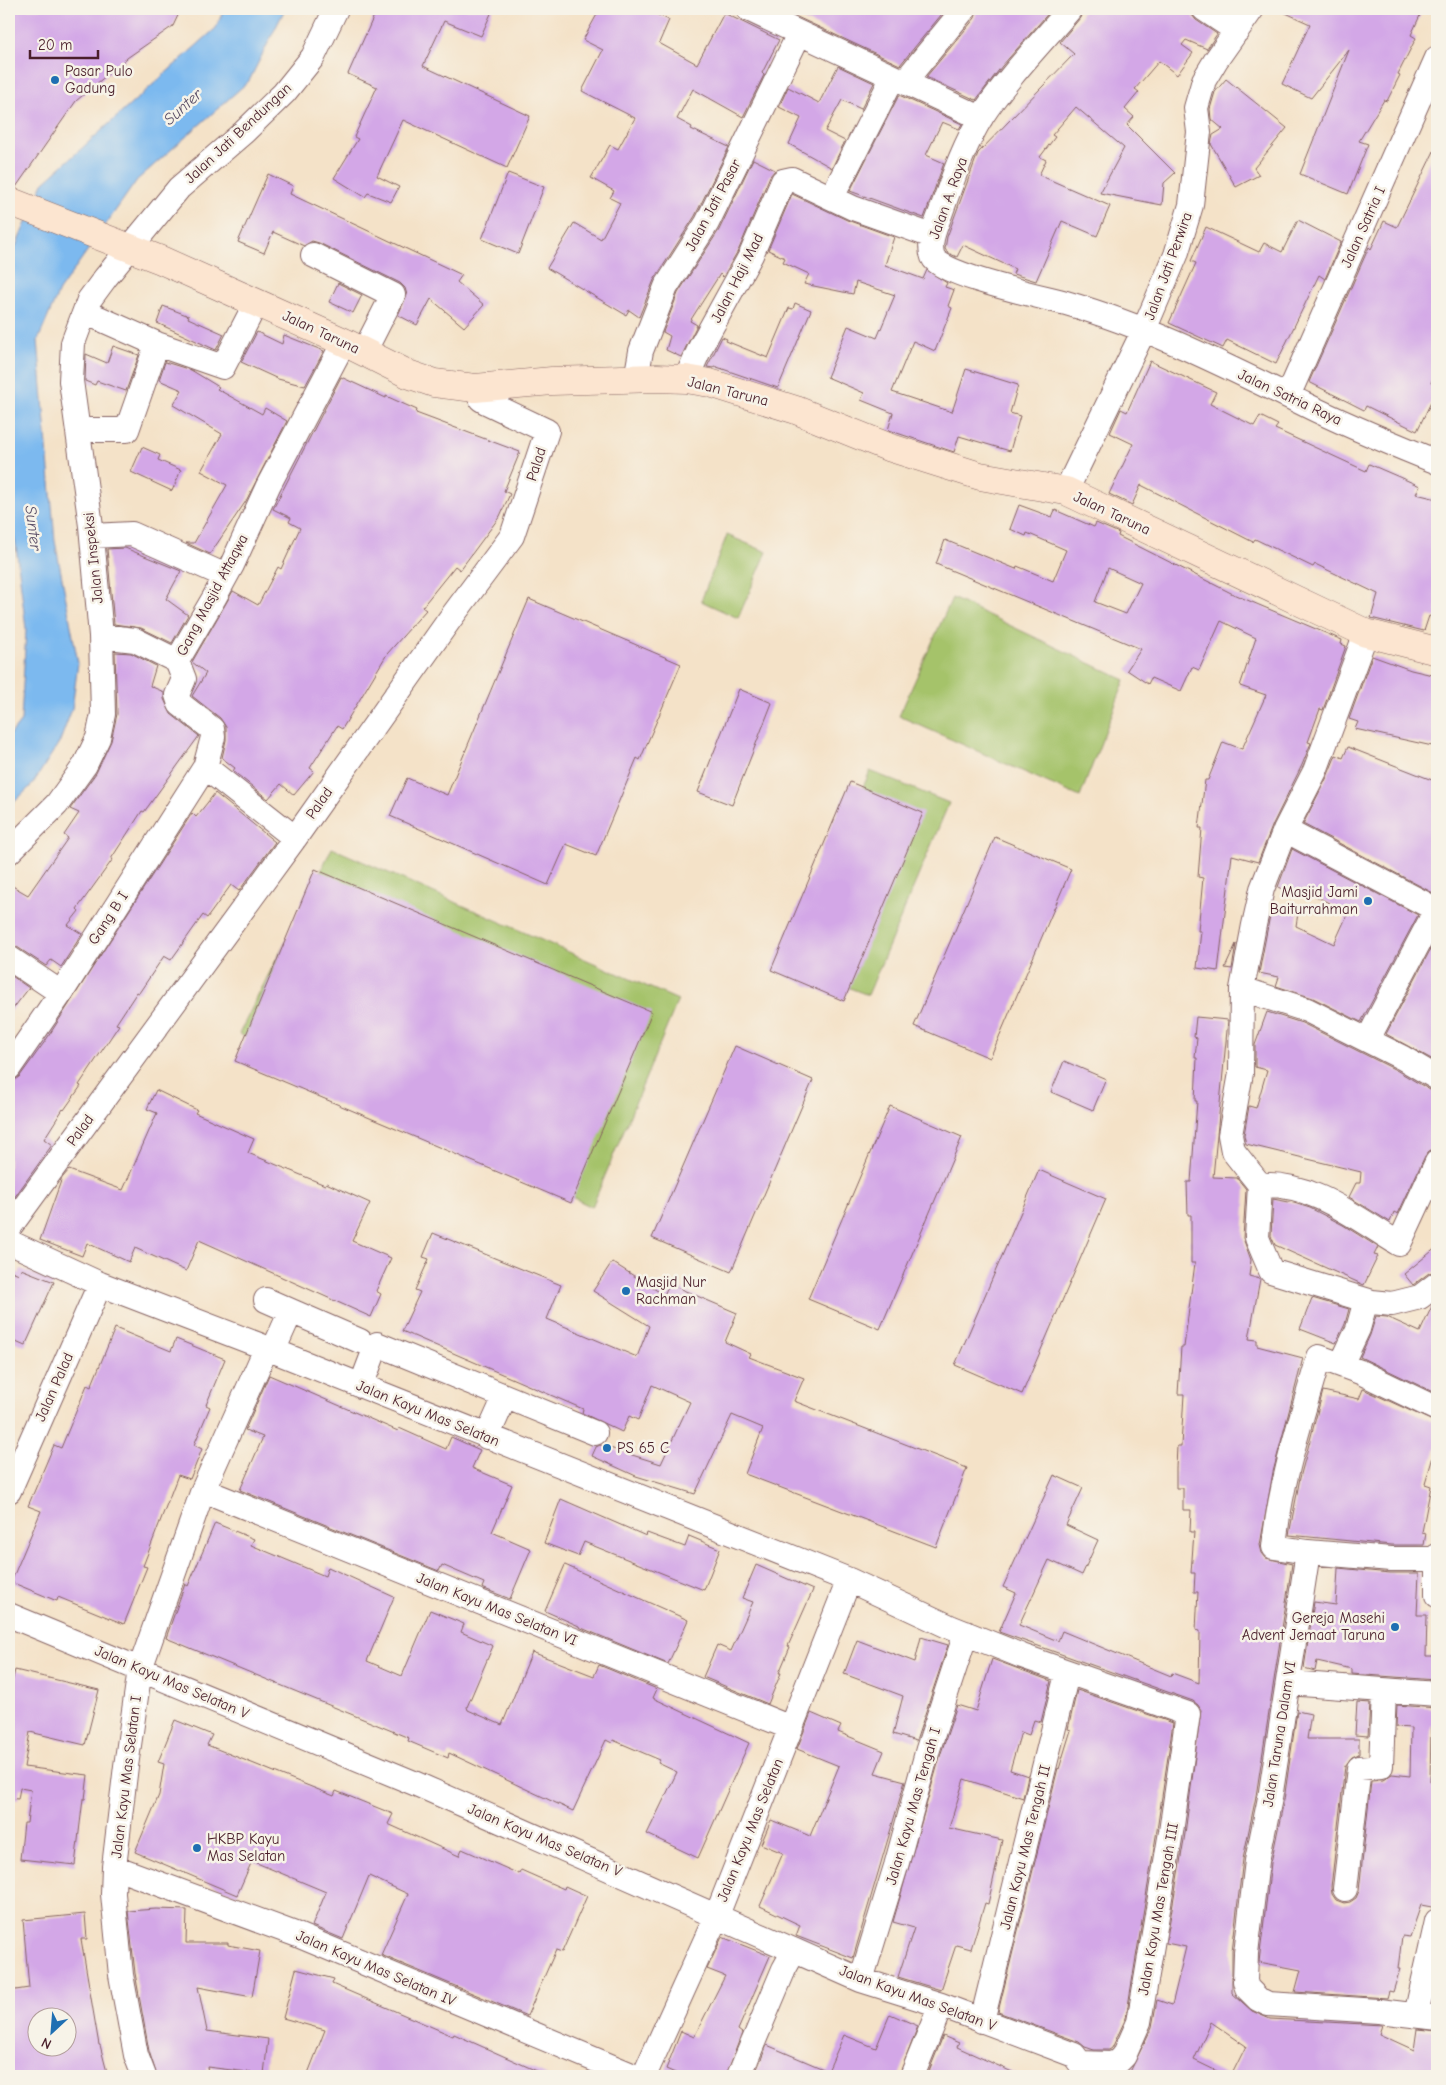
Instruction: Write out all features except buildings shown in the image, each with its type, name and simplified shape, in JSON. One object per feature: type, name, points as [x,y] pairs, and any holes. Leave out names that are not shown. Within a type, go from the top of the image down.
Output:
[{"type":"street","name":"Jalan Jati Bendungan","points":[[122,246],[179,188],[244,132],[284,93],[313,57],[336,9]]},
{"type":"street","points":[[748,9],[981,118]]},
{"type":"street","points":[[932,236],[853,208],[832,197],[899,79],[964,9]]},
{"type":"street","name":"Jalan A. Raya","points":[[1070,9],[993,100],[981,118],[957,168],[932,236],[931,250],[934,260],[938,265],[961,275],[1069,304],[1144,330]]},
{"type":"street","points":[[1204,9],[1237,30]]},
{"type":"street","name":"Jalan Jati Perwira","points":[[1066,491],[1144,330],[1176,255],[1191,205],[1200,132],[1196,108],[1204,80],[1252,9]]},
{"type":"street","name":"Jalan Jati Pasar","points":[[636,379],[641,350],[666,287],[707,223],[799,34]]},
{"type":"street","name":"Jalan Satria I","points":[[1288,396],[1437,58]]},
{"type":"street","name":"Jalan Haji Mad","points":[[686,379],[701,346],[751,255],[782,181],[787,179],[832,197]]},
{"type":"street","name":"Jalan Taruna","points":[[13,203],[161,260],[354,347],[408,374],[434,383],[475,388],[552,381],[657,378],[686,379],[710,384],[796,410],[888,447],[980,476],[1066,491],[1366,634],[1437,651]]},
{"type":"street","name":"Jalan Inspeksi","points":[[9,852],[57,804],[85,765],[98,738],[103,714],[101,636],[92,536],[71,381],[73,343],[89,300],[100,285],[122,246]]},
{"type":"street","name":"Gang Masjid Attaqwa","points":[[204,767],[213,737],[212,729],[180,704],[177,696],[184,679],[176,661],[226,576],[268,486],[354,347],[393,295],[313,255]]},
{"type":"street","points":[[85,312],[157,344],[223,367],[256,303]]},
{"type":"street","name":"Jalan Satria Raya","points":[[1144,330],[1437,461]]},
{"type":"street","points":[[78,430],[126,430],[157,344]]},
{"type":"street","name":"Palad","points":[[9,1228],[295,838],[450,619],[512,536],[547,431],[486,402],[475,388]]},
{"type":"street","points":[[92,536],[132,534],[226,576]]},
{"type":"street","points":[[1366,634],[1315,771],[1285,830],[1262,889],[1242,989],[1241,1072],[1230,1135],[1233,1150],[1260,1185],[1257,1238],[1271,1271],[1366,1300],[1392,1304],[1420,1296],[1437,1284]]},
{"type":"street","points":[[101,636],[135,640],[176,661]]},
{"type":"street","points":[[204,767],[295,838]]},
{"type":"street","name":"Gang B I","points":[[9,1068],[61,992],[204,767]]},
{"type":"street","points":[[1285,830],[1437,910],[1368,1039]]},
{"type":"street","points":[[9,958],[61,992]]},
{"type":"street","points":[[1242,989],[1307,1010],[1368,1039],[1437,1078]]},
{"type":"street","points":[[1260,1185],[1277,1184],[1309,1192],[1328,1201],[1399,1244],[1437,1162]]},
{"type":"street","name":"Jalan Kayu Mas Selatan","points":[[9,1242],[100,1284],[850,1580],[966,1633],[1068,1674],[1188,1714]]},
{"type":"street","name":"Jalan Palad","points":[[9,1491],[100,1284]]},
{"type":"street","points":[[266,1300],[360,1341]]},
{"type":"street","points":[[1366,1300],[1358,1329],[1330,1361],[1289,1464],[1278,1508],[1274,1547],[1308,1552],[1391,1559],[1437,1557],[1437,1594]]},
{"type":"street","name":"Jalan Kayu Mas Selatan I","points":[[144,2076],[136,2055],[121,1975],[113,1894],[114,1867],[126,1766],[140,1669],[203,1490],[269,1350],[291,1311]]},
{"type":"street","points":[[361,1386],[376,1344],[595,1434]]},
{"type":"street","points":[[1330,1361],[1360,1372],[1437,1409]]},
{"type":"street","points":[[487,1437],[505,1397]]},
{"type":"street","name":"Jalan Kayu Mas Selatan VI","points":[[203,1490],[791,1728]]},
{"type":"street","name":"Jalan Taruna Dalam VI","points":[[1308,1552],[1270,1798],[1257,1862],[1249,1921],[1245,1981],[1252,1994],[1268,2004],[1427,2016]]},
{"type":"street","name":"Jalan Kayu Mas Selatan","points":[[644,2076],[717,1915],[850,1580]]},
{"type":"street","name":"Jalan Kayu Mas Selatan V","points":[[9,1615],[414,1783],[861,1980],[941,2005],[1074,2055],[1079,2070]]},
{"type":"street","name":"Jalan Kayu Mas Tengah I","points":[[861,1980],[896,1866],[928,1749],[966,1633]]},
{"type":"street","name":"Jalan Kayu Mas Tengah II","points":[[982,2021],[1068,1674]]},
{"type":"street","points":[[1288,1683],[1437,1694]]},
{"type":"street","points":[[1345,1889],[1359,1768],[1381,1766],[1384,1691]]},
{"type":"street","name":"Jalan Kayu Mas Tengah III","points":[[1079,2070],[1119,2061],[1124,2056],[1139,2022],[1169,1850],[1188,1714]]},
{"type":"street","name":"Jalan Kayu Mas Selatan IV","points":[[114,1867],[295,1934],[634,2076]]},
{"type":"street","points":[[1427,2016],[1437,1921]]},
{"type":"street","points":[[739,2076],[784,1969],[794,1952]]},
{"type":"street","points":[[912,2076],[941,2005]]},
{"type":"green space","points":[[727,535],[767,552],[738,618],[701,601]]},
{"type":"green space","points":[[952,598],[1125,680],[1080,797],[899,716]]},
{"type":"green space","points":[[870,771],[949,803],[868,995],[787,964]]},
{"type":"green space","points":[[332,848],[678,1000],[592,1207],[239,1034]]},
{"type":"water","name":"Sunter","points":[[224,9],[285,9],[249,81],[137,180],[59,291],[38,340],[55,541],[78,663],[72,709],[60,741],[32,785],[9,807],[9,736],[21,721],[26,629],[16,546],[9,513],[9,262],[43,183],[216,28]]},
{"type":"place","name":"Pasar Pulo Gadung","points":[[55,80]]},
{"type":"place","name":"Masjid Jami Baiturrahman","points":[[1368,901]]},
{"type":"place","name":"Masjid Nur Rachman","points":[[626,1291]]},
{"type":"place","name":"PS 65 C","points":[[607,1448]]},
{"type":"place","name":"Gereja Masehi Advent Jemaat Taruna","points":[[1395,1627]]},
{"type":"place","name":"HKBP Kayu Mas Selatan","points":[[197,1848]]}]
